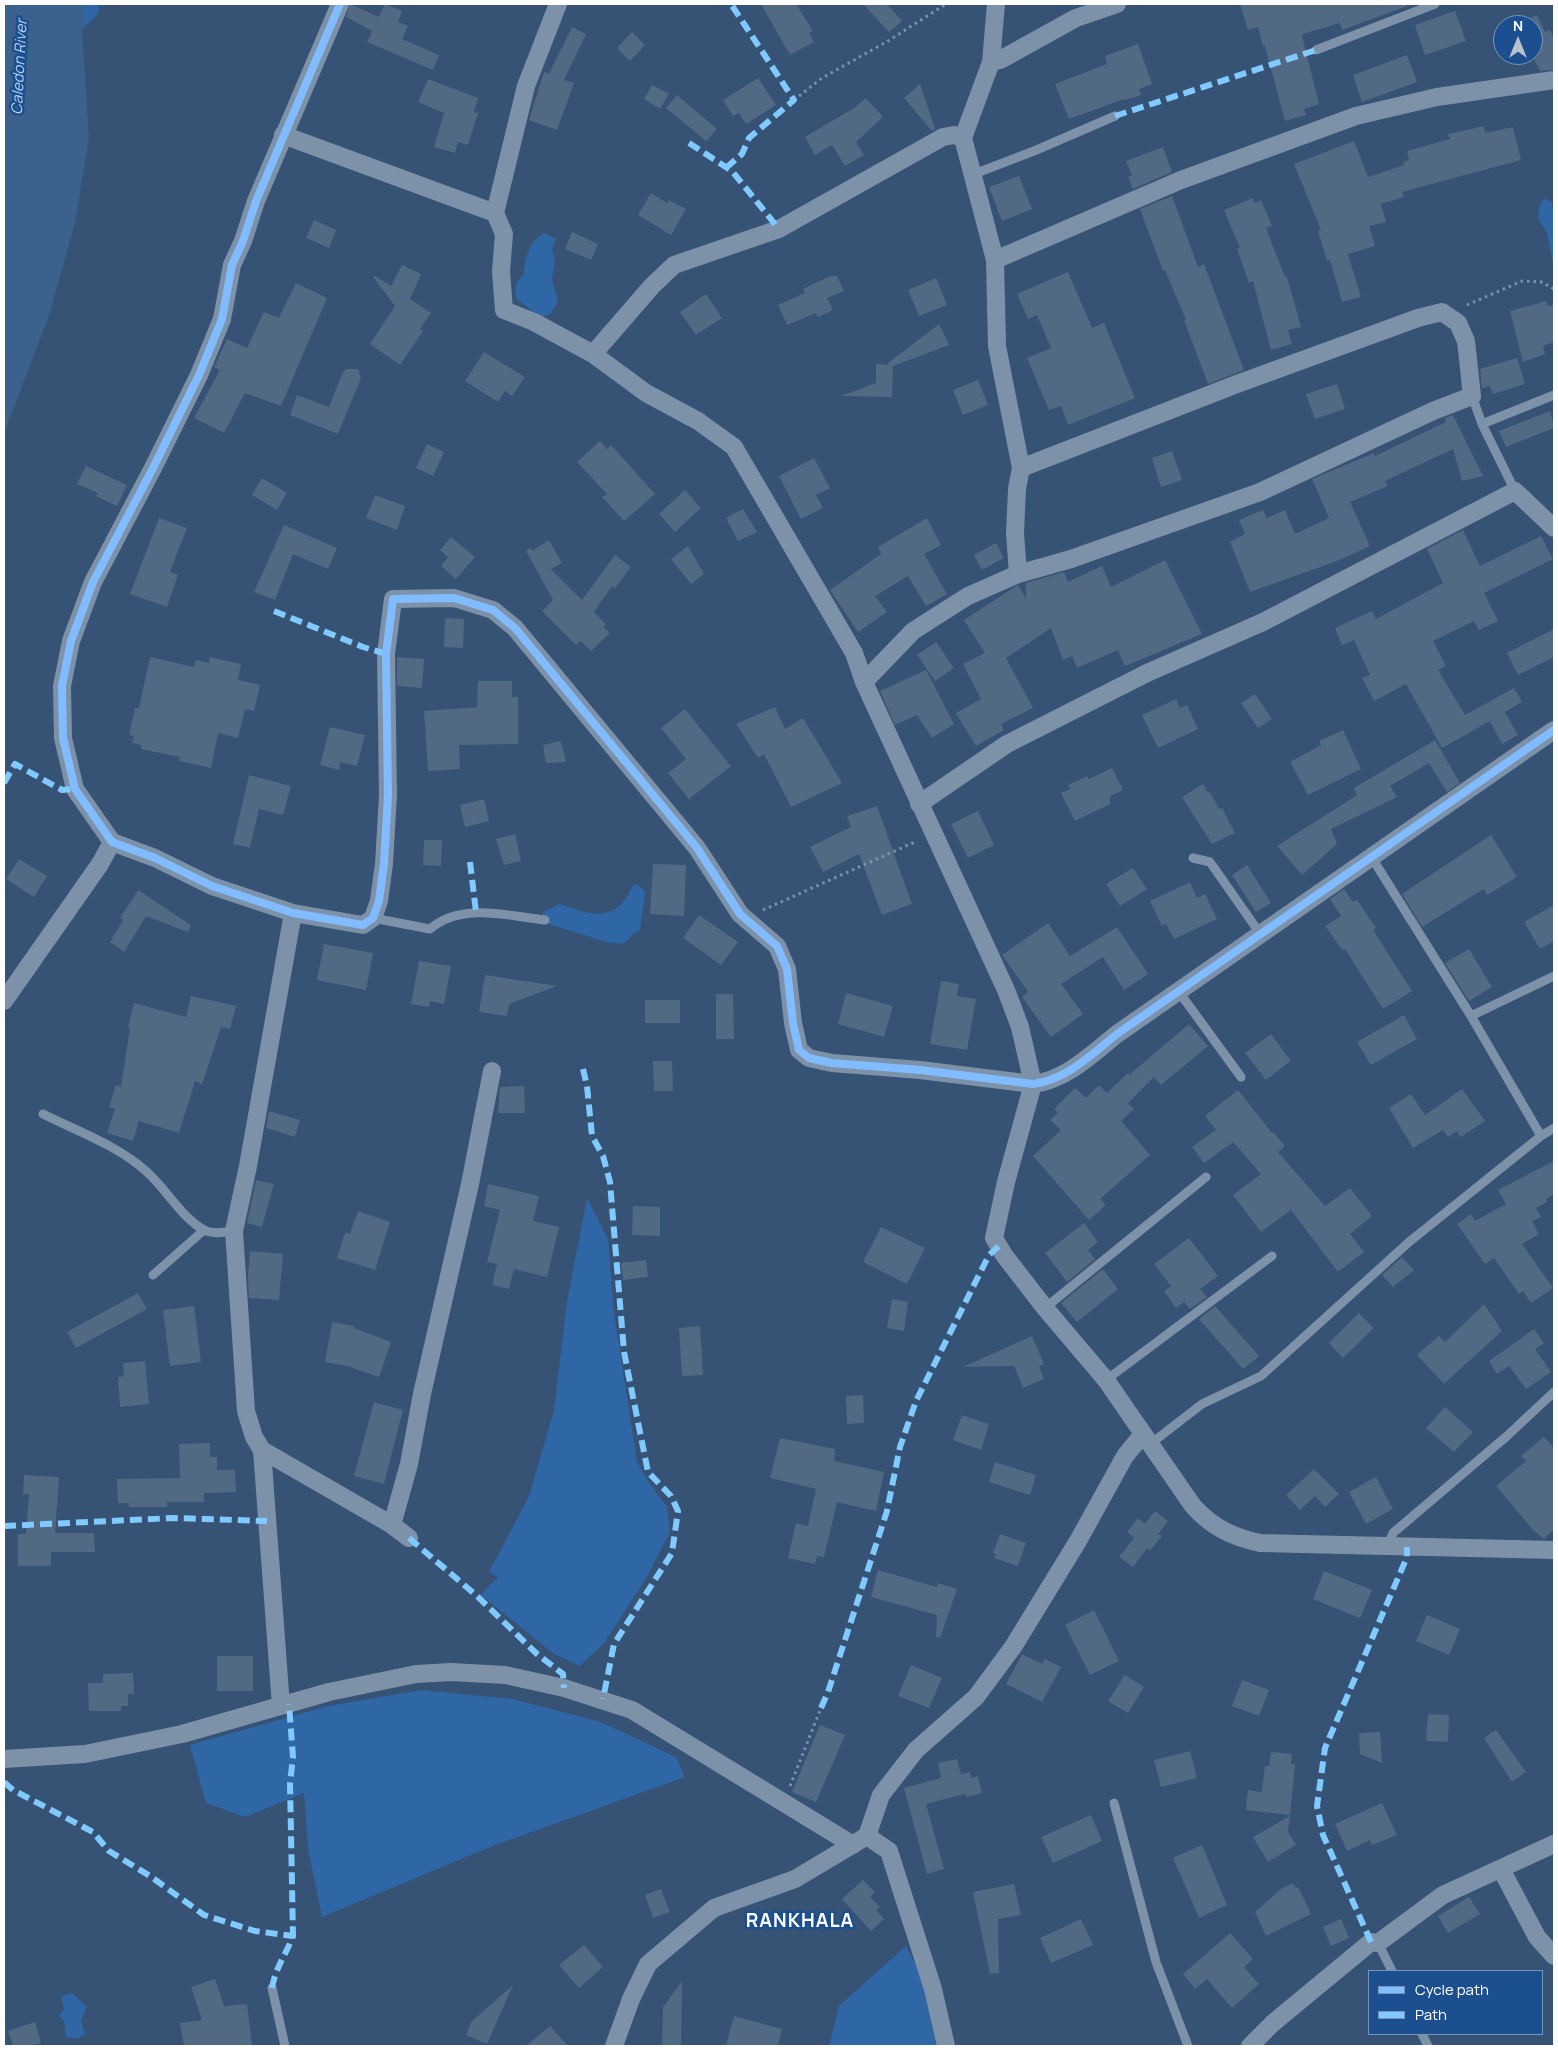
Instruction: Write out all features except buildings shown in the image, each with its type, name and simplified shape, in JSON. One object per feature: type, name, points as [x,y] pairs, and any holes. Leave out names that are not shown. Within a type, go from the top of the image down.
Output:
[{"type":"street","points":[[340,4],[283,135],[232,265],[222,319],[199,375],[93,582],[71,641],[62,686],[63,738],[75,789],[112,842],[155,858],[212,886],[293,913],[363,925],[373,918],[380,901],[388,795],[386,654],[393,599],[454,598],[493,610],[515,628],[697,848],[740,914],[776,946],[787,969],[793,1023],[799,1050],[809,1058],[832,1063],[920,1070],[1033,1084],[1049,1082],[1079,1064],[1117,1034],[1554,730]]},
{"type":"street","points":[[558,4],[526,86],[494,213],[504,234],[501,271],[504,310],[534,322],[593,354],[646,393],[698,421],[734,446],[854,653],[864,682],[1006,990],[1020,1027],[1033,1084],[1006,1182],[994,1238],[1004,1255],[1045,1308],[1106,1380],[1193,1506],[1206,1520],[1220,1530],[1260,1544],[1554,1550]]},
{"type":"street","points":[[996,4],[992,62],[963,138],[974,174],[995,260],[997,346],[1021,468],[1017,489],[1015,533],[1018,574]]},
{"type":"street","points":[[992,62],[1000,60],[1076,18],[1117,4]]},
{"type":"street","points":[[995,260],[1181,180],[1356,116],[1437,97],[1554,80]]},
{"type":"street","points":[[593,354],[652,286],[674,265],[779,229],[943,138],[954,134],[963,138]]},
{"type":"street","points":[[283,135],[494,213]]},
{"type":"street","points":[[864,682],[913,631],[968,596],[1018,574],[1071,559],[1260,492],[1433,411],[1472,396],[1466,341],[1458,323],[1442,312],[1418,318],[1237,384],[1021,468]]},
{"type":"street","points":[[919,804],[1015,740],[1147,673],[1263,622],[1515,491],[1554,528]]},
{"type":"street","points":[[4,1001],[100,864],[112,842]]},
{"type":"street","points":[[281,1706],[262,1450],[254,1437],[246,1412],[234,1231],[248,1166],[293,913]]},
{"type":"street","points":[[392,1525],[409,1464],[422,1394],[470,1184],[492,1071]]},
{"type":"street","points":[[614,2046],[631,1998],[648,1964],[714,1908],[795,1879],[860,1841],[881,1795],[904,1765],[916,1750],[976,1697],[1013,1647],[1078,1541],[1125,1456],[1146,1440]]},
{"type":"street","points":[[262,1450],[392,1525],[409,1538]]},
{"type":"street","points":[[4,1759],[85,1754],[182,1734],[329,1692],[416,1674],[451,1672],[505,1675],[564,1688],[632,1710],[783,1803],[860,1841],[889,1851],[933,1989],[946,2046]]},
{"type":"street","points":[[1250,2046],[1274,2023],[1371,1942],[1378,1943],[1443,1895],[1554,1844]]},
{"type":"street","points":[[1501,1869],[1537,1937],[1554,1956]]},
{"type":"lane","points":[[1316,50],[1434,4]]},
{"type":"lane","points":[[974,174],[1034,151],[1115,116]]},
{"type":"lane","points":[[1482,424],[1554,395]]},
{"type":"lane","points":[[1472,396],[1482,424],[1515,491]]},
{"type":"lane","points":[[1193,858],[1210,862],[1262,934]]},
{"type":"lane","points":[[1372,858],[1471,1016],[1540,1136]]},
{"type":"lane","points":[[373,918],[430,929],[439,920],[467,912],[545,920]]},
{"type":"lane","points":[[1471,1016],[1554,976]]},
{"type":"lane","points":[[1180,992],[1241,1076]]},
{"type":"lane","points":[[43,1114],[124,1154],[146,1171],[186,1216],[204,1230],[212,1233],[234,1231]]},
{"type":"lane","points":[[1146,1440],[1202,1404],[1262,1376],[1409,1242],[1540,1136],[1554,1128]]},
{"type":"lane","points":[[1045,1308],[1206,1177]]},
{"type":"lane","points":[[152,1275],[204,1230]]},
{"type":"lane","points":[[1106,1380],[1272,1256]]},
{"type":"lane","points":[[1387,1548],[1393,1533],[1507,1436],[1554,1392]]},
{"type":"lane","points":[[1114,1803],[1156,1962],[1188,2046]]},
{"type":"lane","points":[[1378,1943],[1392,1970]]},
{"type":"lane","points":[[272,1988],[285,2046]]},
{"type":"path","points":[[794,100],[822,78],[888,41],[946,4]]},
{"type":"path","points":[[1446,315],[1522,280],[1542,282],[1554,289]]},
{"type":"path","points":[[750,922],[758,912],[787,897],[934,834]]},
{"type":"path","points":[[783,1803],[821,1708]]},
{"type":"shaded area","points":[[84,4],[99,4],[98,14],[82,29]]},
{"type":"shaded area","points":[[1545,198],[1552,203],[1554,212],[1554,268],[1547,233],[1538,218],[1540,204]]},
{"type":"shaded area","points":[[545,233],[556,239],[552,249],[555,260],[552,280],[558,302],[551,313],[540,318],[516,298],[515,288],[517,282],[524,275],[526,256],[531,245]]},
{"type":"shaded area","points":[[633,885],[638,885],[645,892],[640,930],[632,935],[624,944],[606,942],[542,922],[543,912],[560,904],[593,913],[612,911],[627,897]]},
{"type":"shaded area","points":[[587,1198],[608,1239],[614,1313],[637,1462],[667,1507],[670,1532],[647,1577],[604,1643],[580,1666],[554,1654],[481,1595],[498,1577],[489,1572],[529,1496],[554,1410],[567,1301]]},
{"type":"shaded area","points":[[421,1690],[512,1699],[601,1722],[676,1757],[685,1777],[490,1847],[322,1917],[308,1849],[304,1793],[245,1817],[206,1803],[190,1745],[328,1706]]},
{"type":"shaded area","points":[[906,1946],[922,1977],[936,2046],[829,2046],[839,2006]]},
{"type":"shaded area","points":[[72,1993],[87,2007],[81,2021],[85,2034],[77,2039],[66,2037],[64,2021],[59,2015],[64,2009],[61,1996]]},
{"type":"water","name":"Caledon River","points":[[4,4],[84,4],[82,29],[89,137],[75,223],[49,316],[4,433]]},
{"type":"marked path","points":[[726,168],[742,154],[749,138],[794,100],[731,4]]},
{"type":"marked path","points":[[1115,116],[1316,50]]},
{"type":"marked path","points":[[689,143],[732,171],[779,229]]},
{"type":"marked path","points":[[274,611],[363,647],[386,654]]},
{"type":"marked path","points":[[4,783],[15,764],[62,790],[75,789]]},
{"type":"marked path","points":[[470,862],[476,912]]},
{"type":"marked path","points":[[583,1069],[587,1086],[592,1136],[603,1156],[610,1182],[624,1352],[648,1472],[671,1496],[678,1511],[672,1553],[614,1644],[603,1699]]},
{"type":"marked path","points":[[821,1708],[828,1692],[887,1511],[900,1447],[916,1401],[989,1255],[999,1246]]},
{"type":"marked path","points":[[4,1526],[173,1518],[267,1521]]},
{"type":"marked path","points":[[409,1538],[477,1596],[537,1654],[563,1674],[564,1688]]},
{"type":"marked path","points":[[1371,1942],[1323,1835],[1317,1806],[1325,1748],[1407,1557],[1407,1547]]},
{"type":"marked path","points":[[272,1988],[278,1967],[293,1936],[290,1783],[293,1757],[289,1704]]},
{"type":"marked path","points":[[4,1782],[13,1790],[93,1832],[109,1851],[150,1876],[204,1915],[255,1931],[293,1936]]},
{"type":"cycle path","points":[[340,4],[256,201],[243,241],[232,265],[222,319],[199,375],[93,582],[71,641],[62,686],[63,738],[75,789],[112,842],[155,858],[212,886],[293,913],[363,925],[373,918],[379,901],[384,864],[388,795],[386,654],[393,599],[454,598],[493,610],[515,628],[697,848],[740,914],[777,946],[787,969],[793,1023],[799,1050],[809,1058],[832,1063],[920,1070],[1033,1084],[1057,1077],[1078,1065],[1117,1034],[1554,730]]},
{"type":"district","name":"RANKHALA","points":[[800,1922]]}]
